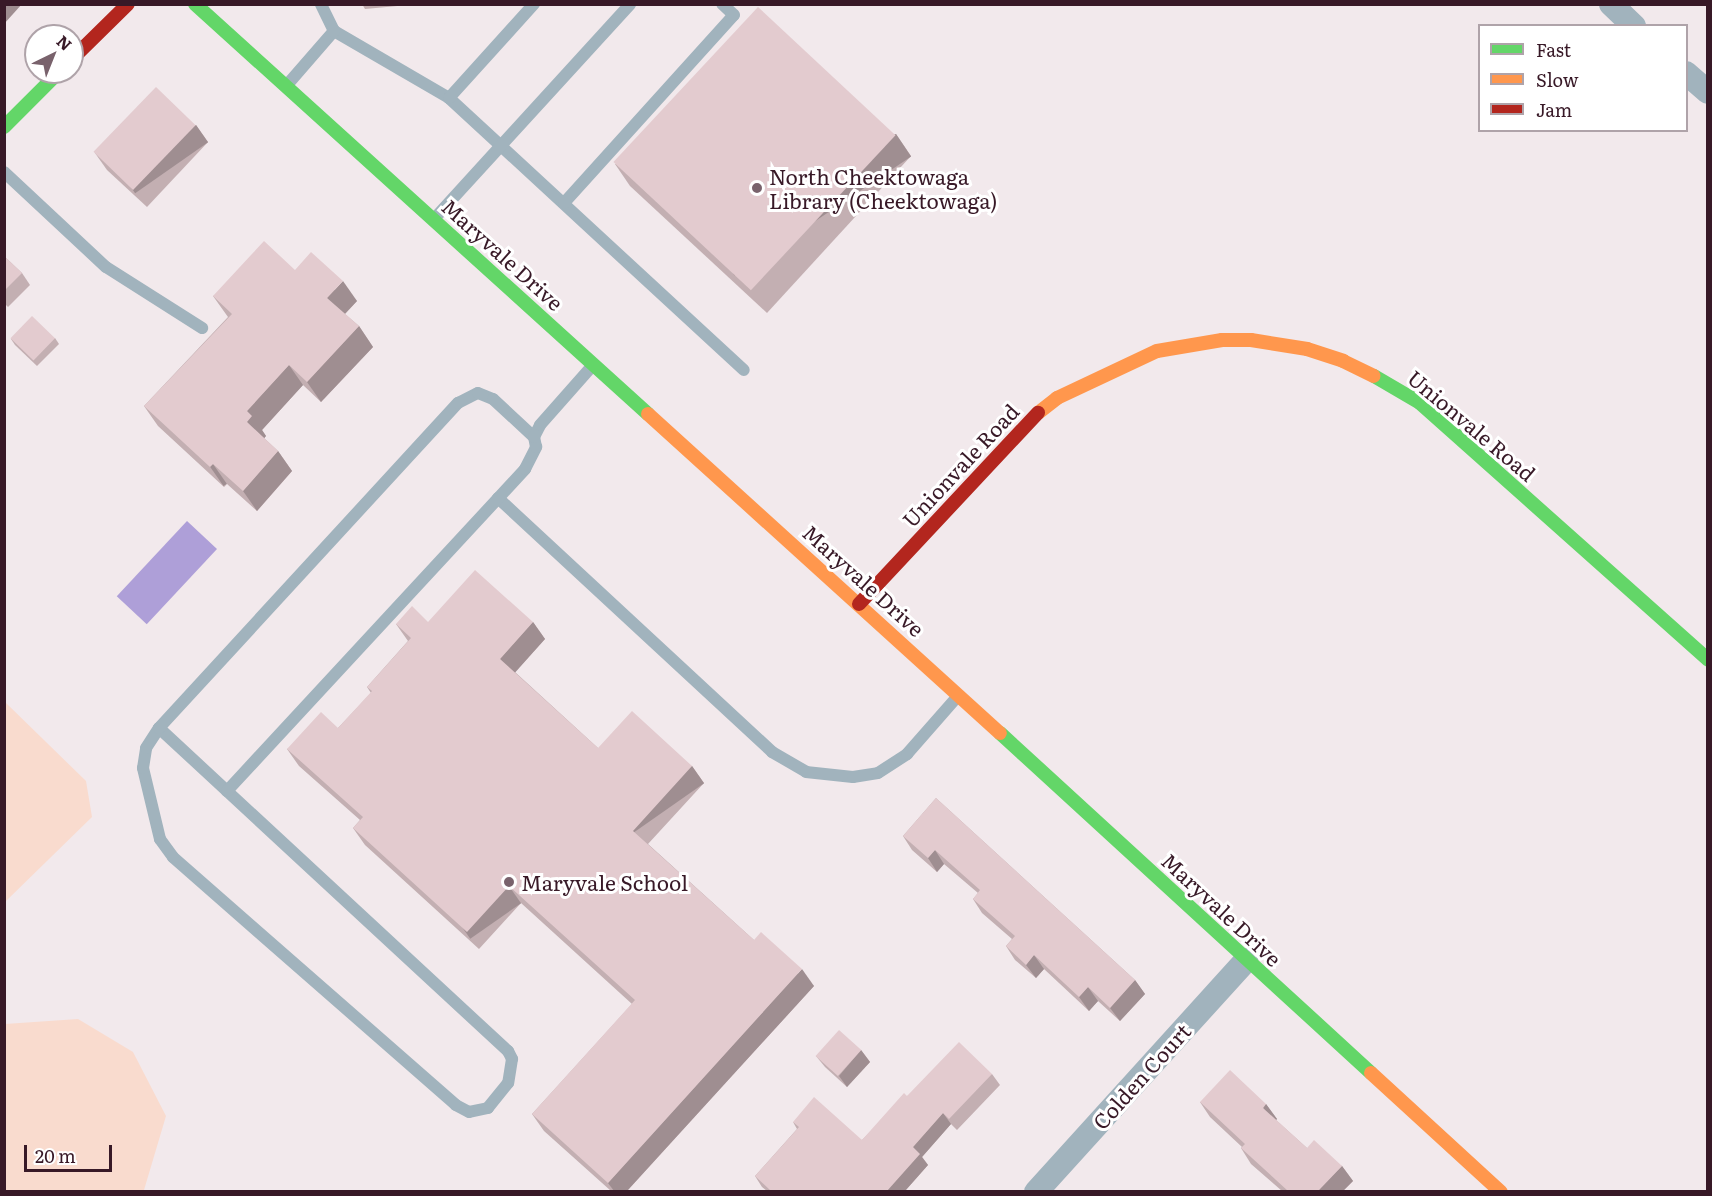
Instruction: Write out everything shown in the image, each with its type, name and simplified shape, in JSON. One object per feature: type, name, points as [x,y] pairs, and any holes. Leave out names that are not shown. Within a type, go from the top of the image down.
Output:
[{"type":"street","points":[[84,47],[128,4]]},
{"type":"street","name":"Maryvale Drive","points":[[195,4],[859,604],[1501,1191]]},
{"type":"street","points":[[1611,4],[1632,24]]},
{"type":"street","points":[[1688,75],[1707,92]]},
{"type":"street","points":[[4,128],[48,84]]},
{"type":"street","name":"Unionvale Road","points":[[859,604],[1041,409],[1057,398],[1157,351],[1222,340],[1251,340],[1307,349],[1343,362],[1394,386],[1420,403],[1707,660]]},
{"type":"street","name":"Colden Court","points":[[1036,1191],[1246,960]]},
{"type":"lane","points":[[321,4],[334,31],[449,98],[744,370]]},
{"type":"lane","points":[[449,98],[534,4]]},
{"type":"lane","points":[[433,219],[630,4]]},
{"type":"lane","points":[[564,203],[734,15],[722,4]]},
{"type":"lane","points":[[285,87],[334,31]]},
{"type":"lane","points":[[4,172],[106,267],[202,328]]},
{"type":"lane","points":[[534,437],[540,425],[594,364]]},
{"type":"lane","points":[[159,728],[227,791],[508,1051],[512,1059],[508,1083],[488,1108],[469,1112],[456,1105],[173,857],[160,839],[143,768],[146,748],[159,728],[458,403],[478,393],[493,399],[534,437],[536,447],[530,462],[227,791]]},
{"type":"lane","points":[[498,498],[772,752],[806,772],[853,777],[878,773],[907,754],[959,695]]},
{"type":"shaded area","points":[[187,521],[217,549],[147,624],[117,596]]},
{"type":"shaded area","points":[[5,702],[86,781],[92,817],[5,902]]},
{"type":"shaded area","points":[[78,1019],[133,1052],[166,1116],[144,1190],[5,1191],[5,1024]]},
{"type":"building","points":[[758,7],[895,135],[751,290],[613,162]]},
{"type":"building","points":[[156,87],[196,125],[133,190],[93,152]]},
{"type":"building","points":[[264,241],[295,270],[311,252],[343,281],[327,298],[359,326],[307,382],[289,365],[247,411],[252,416],[247,422],[278,451],[243,491],[213,464],[210,467],[144,406],[232,314],[213,296]]},
{"type":"building","points":[[4,256],[22,273],[4,291]]},
{"type":"building","points":[[32,316],[55,338],[33,361],[10,338]]},
{"type":"building","name":"Maryvale School","points":[[475,570],[533,622],[500,659],[598,748],[632,711],[692,766],[633,831],[754,940],[761,932],[802,969],[608,1183],[532,1114],[635,1000],[509,886],[467,932],[353,828],[363,817],[287,749],[321,712],[338,728],[372,691],[367,687],[411,638],[396,624],[412,606],[428,622]]},
{"type":"building","points":[[936,798],[1135,980],[1110,1008],[1088,987],[1079,997],[1034,955],[1026,965],[1006,946],[1015,936],[973,899],[980,890],[935,850],[928,858],[903,836]]},
{"type":"building","points":[[839,1030],[861,1050],[838,1076],[816,1056]]},
{"type":"building","points":[[959,1042],[992,1074],[949,1119],[943,1113],[913,1147],[920,1154],[887,1191],[771,1191],[755,1176],[799,1127],[793,1122],[814,1097],[862,1140],[904,1093],[907,1096]]},
{"type":"building","points":[[1230,1070],[1266,1104],[1263,1108],[1307,1148],[1314,1140],[1342,1166],[1318,1191],[1288,1191],[1241,1148],[1245,1144],[1200,1102]]},
{"type":"traffic: fast","points":[[195,4],[648,414]]},
{"type":"traffic: fast","points":[[4,127],[47,84]]},
{"type":"traffic: fast","points":[[1374,376],[1420,403],[1708,660]]},
{"type":"traffic: fast","points":[[1000,733],[1371,1073]]},
{"type":"traffic: slow","points":[[1038,413],[1057,398],[1157,351],[1222,340],[1251,340],[1307,349],[1343,361],[1374,376]]},
{"type":"traffic: slow","points":[[648,414],[1000,733]]},
{"type":"traffic: slow","points":[[1371,1073],[1501,1192]]},
{"type":"traffic: jam","points":[[84,47],[128,4]]},
{"type":"traffic: jam","points":[[859,604],[1038,413]]},
{"type":"place","name":"North Cheektowaga Library (Cheektowaga)","points":[[757,188]]},
{"type":"place","name":"Maryvale School","points":[[509,882]]}]
